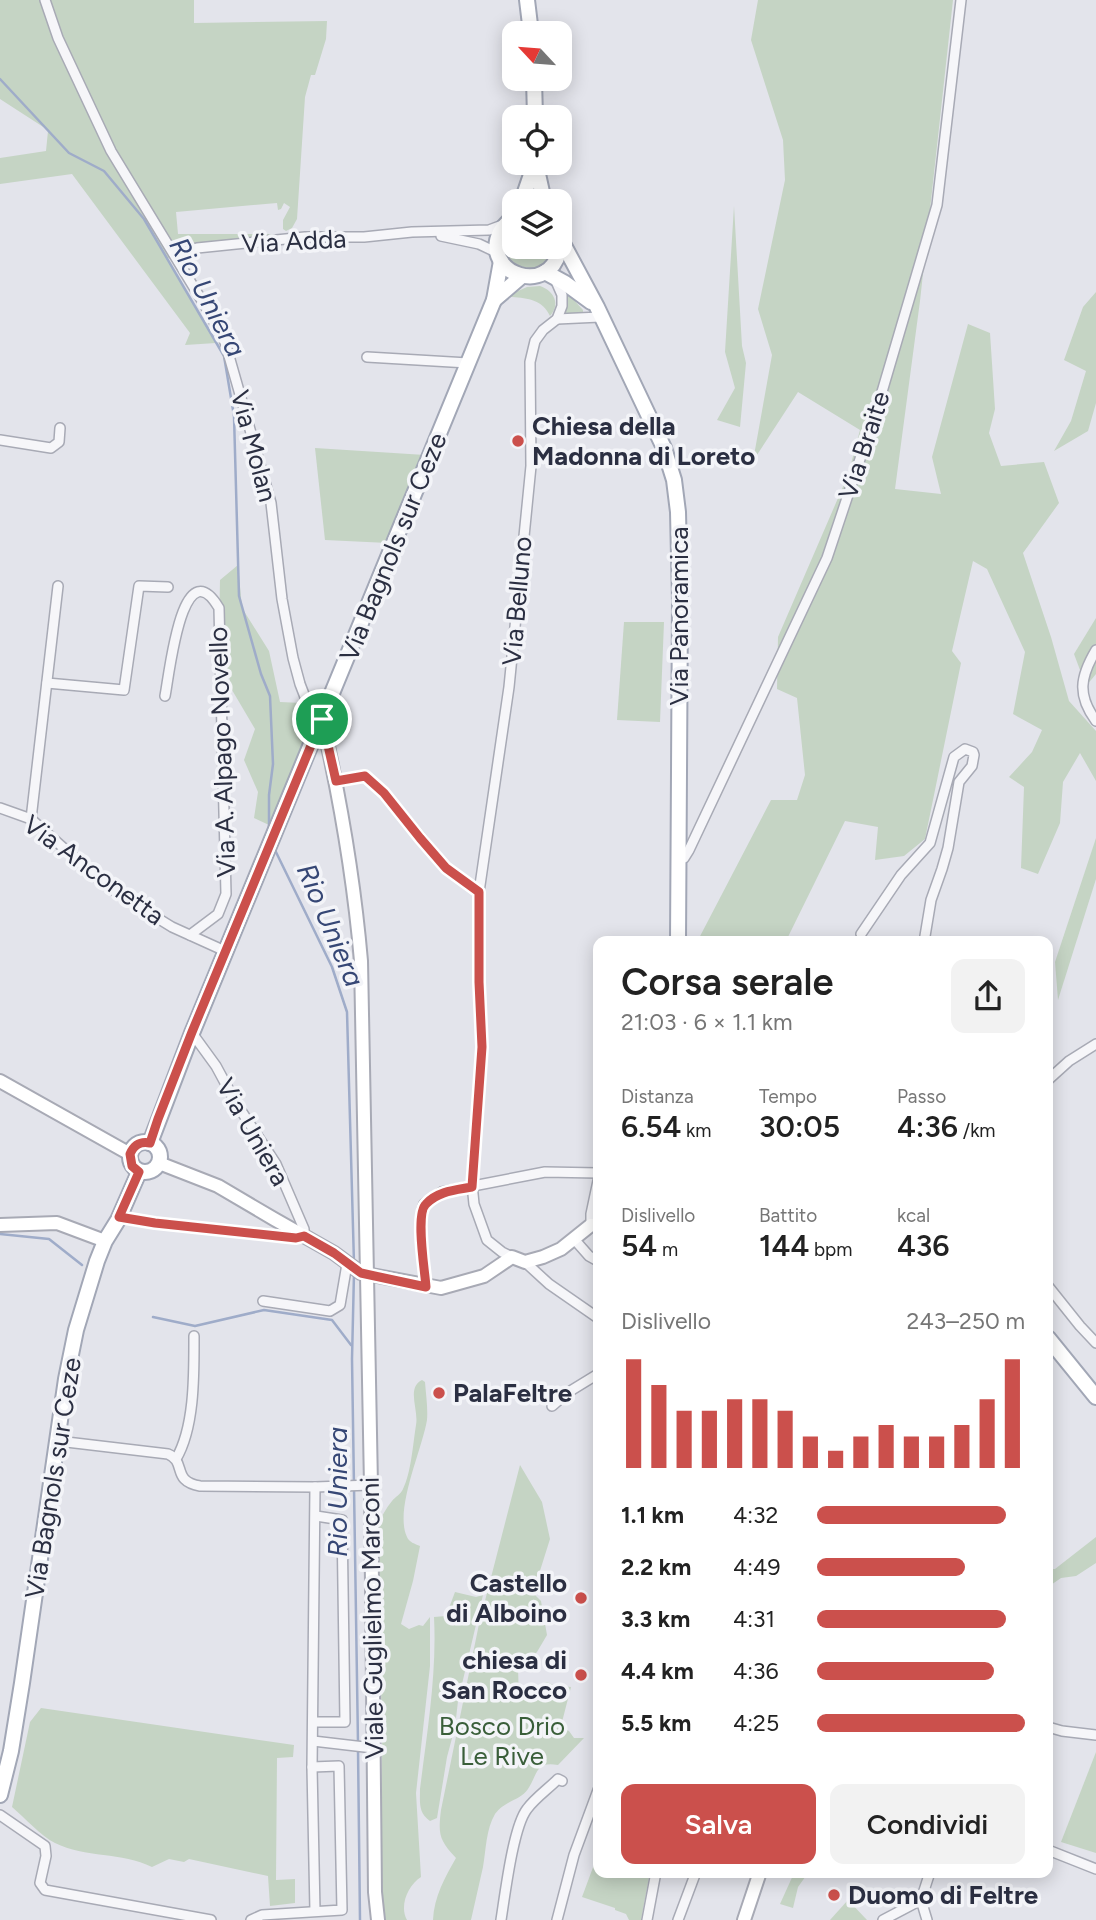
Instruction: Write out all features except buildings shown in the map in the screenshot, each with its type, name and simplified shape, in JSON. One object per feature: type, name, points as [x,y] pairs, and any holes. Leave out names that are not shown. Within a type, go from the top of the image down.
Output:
[{"type":"main road","points":[[527,0],[530,21]]},
{"type":"main road","points":[[502,234],[498,240],[500,257],[513,273],[530,277],[550,274],[556,259]]},
{"type":"main road","name":"Via Bagnols sur Ceze","points":[[150,1143],[225,951],[494,300],[500,257]]},
{"type":"main road","name":"Via Panoramica","points":[[571,259],[664,449],[677,498],[680,601],[678,936]]},
{"type":"main road","name":"Via Panoramica","points":[[550,274],[598,312]]},
{"type":"main road","name":"Via Bagnols sur Ceze","points":[[494,300],[522,276]]},
{"type":"main road","points":[[150,1143],[158,1149],[159,1163],[148,1172],[139,1172],[132,1166],[130,1154],[135,1145],[150,1143]]},
{"type":"main road","name":"Via Bagnols sur Ceze","points":[[0,1795],[22,1683],[66,1379],[76,1330],[105,1241],[139,1172]]},
{"type":"main road","points":[[1053,1344],[1096,1397]]},
{"type":"street","name":"Via Molan","points":[[45,0],[58,38],[111,151],[225,342],[271,503],[282,599],[293,658],[305,697],[322,719]]},
{"type":"street","name":"Via Braite","points":[[678,862],[690,850],[827,558],[879,402],[937,205],[961,0]]},
{"type":"street","name":"Via Adda","points":[[174,254],[197,248],[305,237],[364,237],[415,232],[489,230],[502,224]]},
{"type":"street","name":"Via Adda","points":[[415,232],[469,241],[500,257]]},
{"type":"street","points":[[550,274],[562,295],[562,306],[557,319]]},
{"type":"street","points":[[557,319],[598,312]]},
{"type":"street","name":"Via Belluno","points":[[512,1257],[487,1240],[474,1204],[472,1187],[482,1047],[479,892],[509,687],[531,466],[532,351],[543,330],[557,319]]},
{"type":"street","points":[[367,357],[468,363]]},
{"type":"street","points":[[0,440],[51,448],[59,442],[60,428]]},
{"type":"street","points":[[31,819],[58,586]]},
{"type":"street","points":[[47,683],[124,690],[139,586],[168,587]]},
{"type":"street","name":"Via A. Alpago Novello","points":[[165,696],[182,610],[191,597],[201,592],[209,596],[219,608],[226,894],[218,914],[190,935]]},
{"type":"street","points":[[1096,650],[1086,667],[1082,691],[1087,708],[1096,721]]},
{"type":"street","name":"Viale Guglielmo Marconi","points":[[322,719],[336,781],[357,916],[361,961],[369,1747],[378,1920]]},
{"type":"street","points":[[862,934],[901,876],[930,843],[954,757],[965,749],[973,751],[972,766],[959,782],[948,848],[931,900],[924,936]]},
{"type":"street","points":[[336,781],[365,776],[384,793],[446,868],[479,892]]},
{"type":"street","name":"Via Anconetta","points":[[0,808],[31,819],[120,895],[172,927],[225,951]]},
{"type":"street","name":"Via Uniera","points":[[192,1032],[276,1164],[304,1228],[304,1236]]},
{"type":"street","points":[[1053,1075],[1069,1061],[1096,1044]]},
{"type":"street","points":[[0,1081],[130,1154]]},
{"type":"street","points":[[159,1163],[218,1186],[334,1253],[363,1274],[440,1288],[484,1276],[512,1257],[525,1262],[593,1314]]},
{"type":"street","points":[[426,1287],[421,1236],[422,1210],[425,1204],[442,1192],[545,1172],[593,1173]]},
{"type":"street","points":[[119,1217],[296,1238],[304,1236]]},
{"type":"street","points":[[0,1225],[57,1223],[105,1241]]},
{"type":"street","points":[[525,1262],[561,1249],[593,1224]]},
{"type":"street","points":[[574,1239],[593,1258]]},
{"type":"street","points":[[263,1301],[330,1311],[336,1309],[340,1305],[347,1264]]},
{"type":"street","points":[[1053,1292],[1096,1343]]},
{"type":"street","points":[[176,1459],[185,1441],[193,1385],[194,1336]]},
{"type":"street","points":[[552,1406],[593,1377]]},
{"type":"street","points":[[58,1441],[163,1452],[176,1459],[182,1477],[192,1485],[366,1485]]},
{"type":"street","points":[[315,1911],[312,1767],[316,1487]]},
{"type":"street","points":[[314,1722],[345,1722],[342,1520],[316,1516]]},
{"type":"street","points":[[1053,1728],[1096,1735]]},
{"type":"street","points":[[313,1741],[369,1747]]},
{"type":"street","points":[[251,1920],[262,1915],[342,1910],[339,1766],[312,1767]]},
{"type":"street","points":[[501,1920],[523,1817],[527,1809],[558,1779],[562,1781]]},
{"type":"street","points":[[557,1920],[574,1854],[593,1803]]},
{"type":"street","points":[[0,1815],[45,1846],[46,1856],[40,1883],[45,1890],[211,1920]]},
{"type":"street","points":[[1053,1852],[1096,1869]]},
{"type":"street","points":[[647,1920],[655,1878]]},
{"type":"street","points":[[678,1920],[694,1878]]},
{"type":"street","points":[[744,1920],[758,1878]]},
{"type":"street","points":[[925,1878],[921,1900],[927,1920]]},
{"type":"street","points":[[883,1920],[921,1900]]},
{"type":"green space","points":[[0,0],[194,0],[194,23],[327,21],[326,39],[305,97],[297,219],[292,228],[286,231],[283,229],[283,220],[290,207],[284,203],[278,210],[277,203],[176,212],[178,234],[278,234],[203,246],[167,259],[216,343],[185,345],[190,333],[72,174],[0,184],[0,158],[46,151],[48,131],[51,132],[0,99]]},
{"type":"green space","points":[[758,0],[953,0],[920,301],[895,489],[941,494],[932,457],[968,324],[990,333],[995,409],[989,433],[1001,466],[1044,462],[1059,503],[1023,553],[1069,701],[1096,731],[1096,781],[1080,753],[1063,782],[1060,823],[1038,874],[1021,868],[1024,787],[1009,777],[1032,752],[1042,730],[1013,714],[1025,652],[987,569],[973,561],[952,651],[961,663],[925,839],[904,856],[875,860],[878,827],[845,821],[788,936],[700,936],[771,800],[797,800],[805,775],[797,698],[777,689],[778,637],[848,475],[860,430],[798,392],[753,461],[772,355],[758,309],[785,180],[783,140],[751,40]]},
{"type":"green space","points":[[734,206],[742,346],[746,363],[740,427],[717,420],[735,388],[725,352]]},
{"type":"green space","points":[[511,259],[545,259],[537,267],[527,268]]},
{"type":"green space","points":[[540,286],[554,298],[555,307],[550,316],[539,303],[509,295],[527,287]]},
{"type":"green space","points":[[562,292],[573,299],[583,313],[560,316]]},
{"type":"green space","points":[[1096,292],[1096,403],[1088,431],[1054,451],[1071,421],[1086,371],[1064,360],[1083,307]]},
{"type":"green space","points":[[315,448],[425,455],[388,543],[325,540]]},
{"type":"green space","points":[[238,565],[242,608],[269,651],[280,702],[302,703],[315,720],[269,825],[254,818],[258,792],[244,760],[255,729],[232,690],[219,632],[220,580]]},
{"type":"green space","points":[[1096,618],[1096,674],[1086,686],[1074,654]]},
{"type":"green space","points":[[624,622],[664,622],[660,722],[617,720]]},
{"type":"green space","points":[[1096,838],[1096,879],[1058,1000],[1055,962]]},
{"type":"green space","name":"Bosco Drio Le Rive","points":[[422,1380],[425,1382],[427,1420],[404,1512],[407,1537],[420,1546],[401,1624],[409,1629],[423,1626],[430,1617],[430,1666],[416,1793],[421,1877],[412,1885],[404,1902],[407,1920],[383,1920],[377,1524],[406,1482],[416,1425],[414,1394],[417,1384]]},
{"type":"green space","name":"Bosco Drio Le Rive","points":[[520,1465],[542,1502],[550,1539],[533,1593],[541,1601],[547,1635],[537,1652],[518,1668],[519,1699],[532,1692],[539,1694],[541,1684],[547,1682],[571,1687],[562,1722],[563,1728],[574,1738],[584,1738],[558,1765],[541,1767],[525,1793],[495,1814],[488,1833],[471,1920],[433,1920],[438,1895],[456,1858],[441,1836],[441,1810],[479,1624]]},
{"type":"green space","points":[[1096,1537],[1096,1563],[1076,1576],[1061,1578],[1053,1584],[1055,1569]]},
{"type":"green space","points":[[455,1592],[476,1597],[483,1595],[458,1701],[437,1818],[430,1821],[422,1811],[420,1789],[433,1682],[434,1617],[446,1616]]},
{"type":"green space","points":[[41,1708],[294,1745],[293,1757],[277,1758],[276,1880],[295,1879],[295,1903],[270,1906],[268,1876],[189,1859],[184,1862],[169,1859],[152,1867],[128,1859],[67,1848],[44,1836],[12,1807],[30,1722]]},
{"type":"green space","points":[[1096,1752],[1096,1853],[1061,1842]]},
{"type":"green space","points":[[593,1867],[593,1878],[649,1878],[641,1920],[629,1920],[626,1914],[615,1908],[582,1897]]},
{"type":"green space","points":[[792,1878],[804,1878],[798,1887],[793,1908],[780,1904]]},
{"type":"green space","points":[[848,1900],[867,1920],[830,1920]]},
{"type":"waterway","name":"Rio Uniera","points":[[0,79],[69,153],[104,171],[144,219],[224,356],[234,416],[239,596],[270,696],[273,764],[269,829]]},
{"type":"waterway","name":"Rio Uniera","points":[[274,848],[332,967],[347,1012],[354,1263]]},
{"type":"waterway","points":[[0,1234],[49,1239],[82,1265]]},
{"type":"waterway","name":"Rio Uniera","points":[[354,1273],[352,1359],[358,1743]]},
{"type":"waterway","points":[[153,1317],[195,1326],[264,1310],[332,1320],[351,1345]]},
{"type":"waterway","name":"Rio Uniera","points":[[358,1749],[360,1920]]},
{"type":"place","name":"Chiesa della Madonna di Loreto","points":[[518,441]]},
{"type":"place","name":"PalaFeltre","points":[[439,1393]]},
{"type":"place","name":"Castello di Alboino","points":[[581,1598]]},
{"type":"place","name":"chiesa di San Rocco","points":[[581,1675]]},
{"type":"place","name":"Duomo di Feltre","points":[[834,1895]]},
{"type":"route","points":[[322,719],[336,781],[365,776],[384,793],[446,868],[479,892],[482,1047],[472,1187],[442,1192],[425,1204],[422,1210],[421,1236],[426,1287],[361,1273],[304,1236],[296,1238],[119,1217],[139,1172],[130,1162],[132,1149],[140,1143],[150,1143],[192,1032],[322,719]]}]
